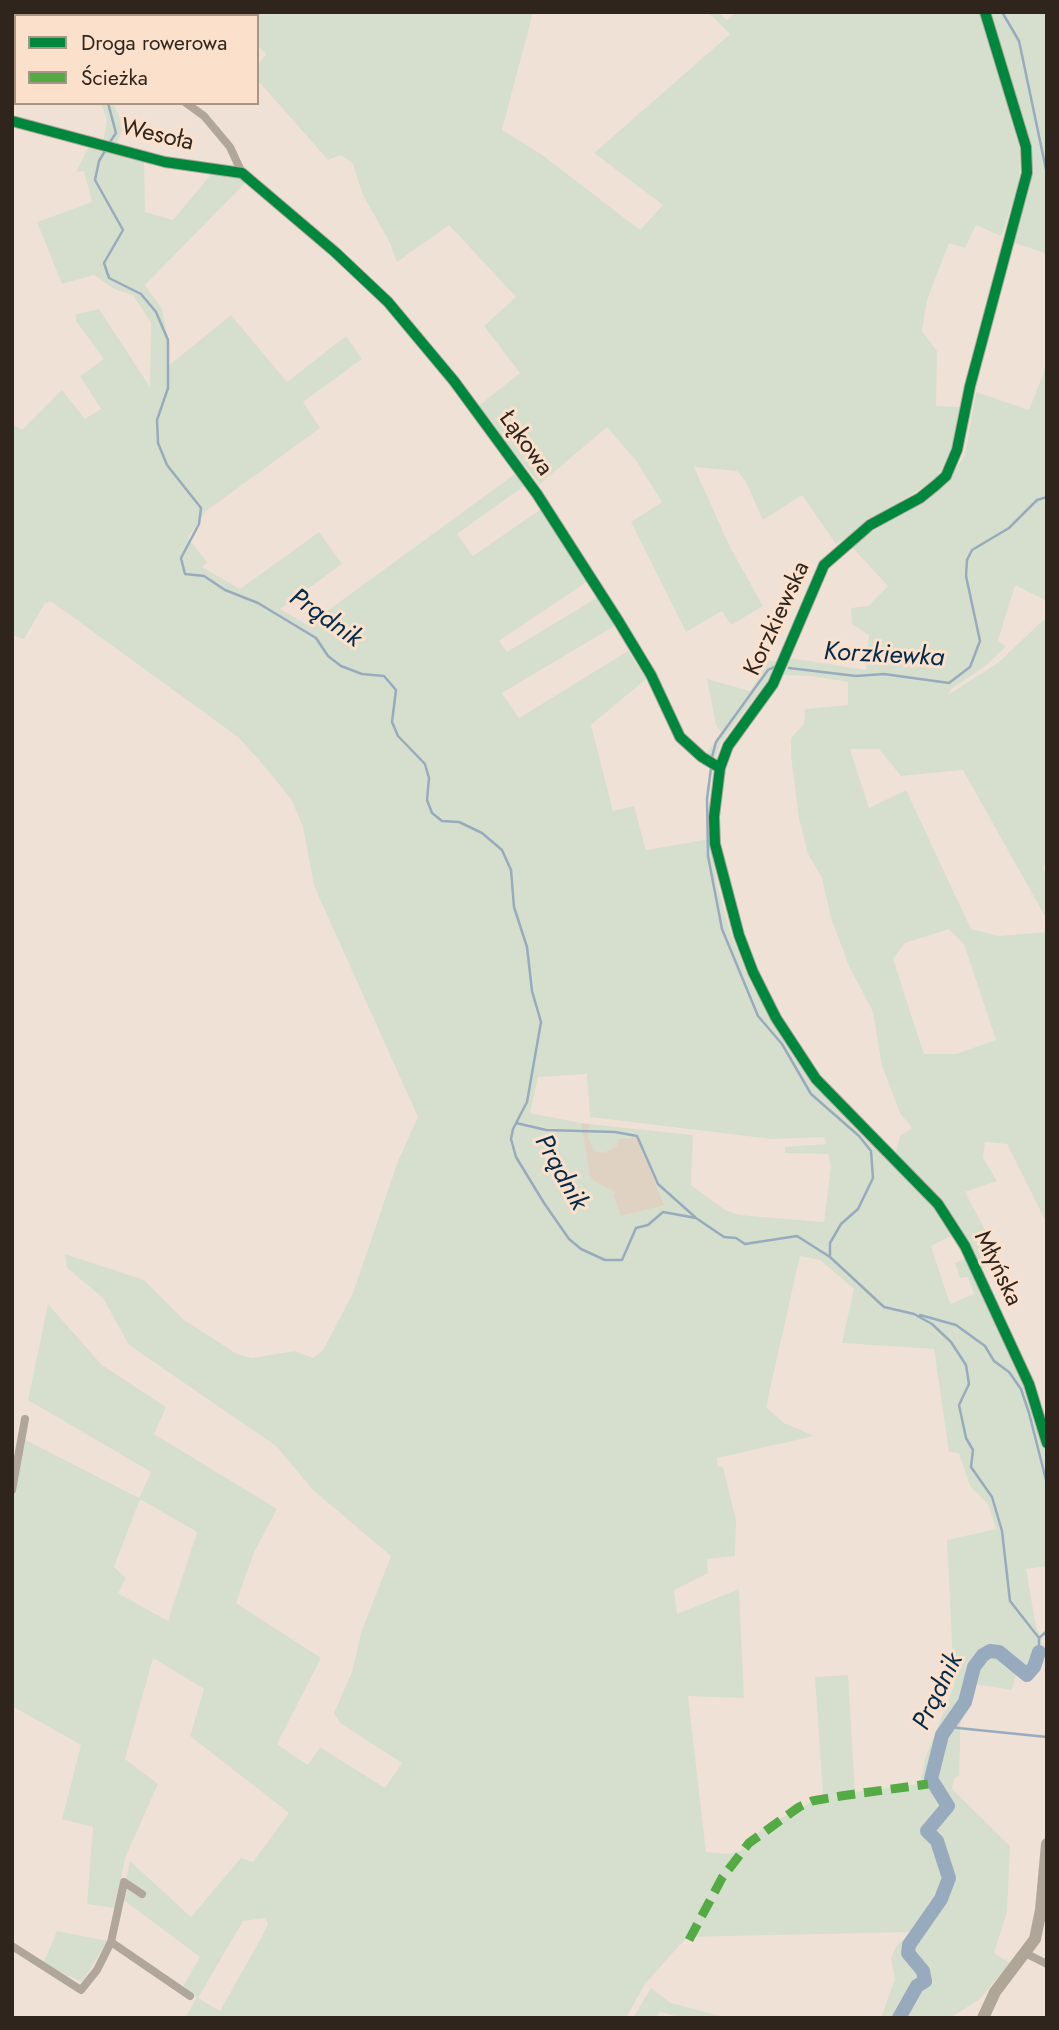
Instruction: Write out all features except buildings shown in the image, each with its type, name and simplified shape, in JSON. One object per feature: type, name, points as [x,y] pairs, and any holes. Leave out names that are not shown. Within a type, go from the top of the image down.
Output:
[{"type":"street","name":"Korzkiewska","points":[[902,1164],[816,1080],[776,1018],[752,972],[731,912],[715,844],[714,817],[720,768],[736,733],[773,684],[824,565],[870,525],[920,498],[936,485],[946,476],[957,450],[970,386],[1027,173],[1026,147],[985,12]]},
{"type":"street","points":[[189,105],[204,116],[230,147],[246,175]]},
{"type":"street","name":"Wesoła","points":[[12,121],[170,164],[246,175]]},
{"type":"street","name":"Łąkowa","points":[[246,175],[357,272],[425,344],[551,516],[651,675],[680,737],[702,757],[720,768]]},
{"type":"street","name":"Młyńska","points":[[902,1164],[938,1205],[965,1246],[1029,1384],[1047,1443]]},
{"type":"street","points":[[12,1490],[25,1419]]},
{"type":"street","points":[[983,2018],[999,1987],[1027,1954],[1038,1928],[1047,1844]]},
{"type":"street","points":[[12,1946],[81,1990],[97,1970],[111,1941],[124,1882],[142,1894]]},
{"type":"street","points":[[111,1941],[190,1996]]},
{"type":"street","points":[[1027,1954],[1047,1964]]},
{"type":"shaded area","points":[[581,1123],[589,1124],[589,1136],[637,1138],[665,1206],[608,1219],[570,1207]]},
{"type":"green space","points":[[113,12],[533,12],[502,130],[541,154],[640,230],[663,205],[594,153],[730,34],[708,12],[718,12],[727,20],[736,12],[981,12],[1020,150],[1019,185],[1001,236],[976,225],[965,248],[949,243],[927,300],[922,331],[937,351],[936,406],[960,407],[951,452],[938,475],[923,487],[836,544],[802,495],[763,520],[745,480],[737,471],[694,467],[730,547],[763,606],[731,625],[722,611],[686,632],[631,522],[662,502],[637,462],[607,427],[540,484],[477,407],[520,373],[484,326],[516,297],[449,225],[397,262],[390,243],[363,195],[353,164],[341,155],[328,160],[259,83],[259,63],[266,54],[259,47],[259,14]]},
{"type":"green space","points":[[989,12],[1047,12],[1047,254],[1012,242],[1031,169]]},
{"type":"green space","points":[[102,105],[114,105],[122,130],[117,144],[104,139],[107,120]]},
{"type":"green space","points":[[90,144],[144,161],[145,212],[173,220],[212,173],[248,180],[145,285],[162,309],[168,340],[167,367],[231,315],[287,382],[346,336],[362,359],[303,402],[320,428],[205,512],[188,538],[207,562],[202,567],[240,589],[319,532],[342,564],[280,609],[308,625],[515,474],[524,486],[457,534],[473,556],[541,509],[588,581],[499,641],[507,652],[598,597],[616,625],[502,693],[519,718],[628,651],[646,679],[591,725],[613,811],[634,806],[646,850],[710,839],[717,884],[730,931],[750,982],[805,1072],[935,1205],[953,1235],[931,1246],[950,1304],[974,1294],[968,1277],[960,1278],[955,1263],[966,1258],[1031,1403],[1047,1455],[1047,1566],[1026,1569],[1036,1627],[1042,1638],[1041,1656],[1034,1673],[1027,1680],[1016,1674],[1012,1690],[974,1684],[961,1714],[959,1775],[954,1779],[952,1789],[1010,1846],[1007,1912],[994,1953],[1010,1963],[980,1999],[950,2018],[881,2018],[895,1979],[891,1958],[896,1947],[910,1932],[687,1937],[645,1984],[626,2018],[185,2018],[197,1997],[183,1986],[200,1957],[122,1899],[130,1861],[191,1917],[241,1858],[253,1862],[289,1813],[190,1736],[204,1689],[153,1658],[125,1759],[158,1784],[125,1858],[115,1908],[87,1904],[93,1827],[62,1819],[81,1745],[12,1706],[12,1472],[18,1436],[139,1498],[151,1472],[28,1400],[48,1304],[102,1365],[166,1407],[154,1434],[277,1509],[254,1552],[236,1603],[321,1658],[277,1744],[308,1765],[320,1747],[385,1788],[402,1763],[340,1723],[334,1713],[352,1672],[361,1633],[391,1556],[313,1490],[276,1446],[129,1345],[103,1298],[67,1268],[65,1254],[144,1280],[183,1319],[237,1354],[252,1358],[294,1351],[313,1358],[323,1350],[353,1293],[398,1161],[418,1117],[314,886],[303,827],[291,799],[259,760],[238,737],[52,602],[45,603],[24,639],[12,635],[12,424],[22,430],[62,390],[85,419],[101,409],[80,376],[104,359],[76,321],[76,314],[99,309],[150,387],[151,323],[133,295],[114,289],[94,275],[62,284],[37,222],[92,202],[84,171],[76,172]],"holes":[[[587,1074],[590,1117],[772,1139],[825,1137],[826,1144],[785,1147],[785,1153],[828,1154],[831,1166],[824,1222],[739,1215],[725,1210],[691,1185],[693,1135],[589,1124],[588,1136],[594,1151],[603,1153],[617,1146],[619,1139],[637,1138],[665,1205],[621,1216],[613,1194],[617,1193],[590,1176],[581,1123],[530,1113],[538,1077]],[[800,1256],[820,1260],[854,1289],[842,1343],[934,1349],[949,1452],[959,1453],[970,1486],[988,1504],[996,1529],[947,1540],[954,1686],[925,1759],[920,1784],[855,1792],[848,1675],[815,1677],[823,1796],[764,1827],[740,1851],[728,1854],[706,1852],[688,1696],[744,1698],[739,1589],[677,1614],[674,1590],[708,1573],[707,1559],[735,1556],[736,1520],[723,1467],[718,1466],[717,1458],[814,1436],[784,1423],[766,1407]],[[140,1499],[197,1532],[168,1621],[118,1593],[126,1578],[114,1567]],[[265,1918],[268,1924],[220,2011],[198,1998],[243,1921]]]},
{"type":"green space","points":[[1047,352],[1047,601],[1015,585],[998,641],[1006,646],[988,664],[950,690],[948,695],[999,662],[1043,620],[1047,621],[1047,859],[1043,868],[1047,875],[1047,920],[963,770],[901,776],[879,749],[850,749],[869,808],[906,790],[971,929],[998,936],[1047,932],[1047,1224],[1007,1144],[985,1142],[983,1158],[997,1181],[965,1192],[1001,1260],[982,1268],[967,1238],[896,1153],[900,1136],[912,1128],[900,1113],[882,1066],[873,1012],[849,966],[831,918],[822,878],[808,854],[799,818],[791,738],[804,724],[805,709],[848,705],[848,682],[784,675],[790,658],[866,670],[869,635],[852,624],[851,608],[868,606],[888,586],[850,545],[930,496],[951,477],[965,455],[976,392],[1029,410],[1044,372]],"holes":[[[949,929],[964,944],[996,1040],[956,1054],[924,1054],[893,959],[905,943]]]},
{"type":"green space","points":[[769,661],[777,661],[770,678],[721,742],[715,759],[706,755],[721,732],[716,725],[707,679],[750,691]]},
{"type":"green space","points":[[57,1931],[108,1941],[82,1982],[43,1964]]},
{"type":"green space","points":[[651,1988],[671,2003],[729,2018],[683,2018],[660,2012],[656,2018],[633,2018]]},
{"type":"waterway","name":"Korzkiewka","points":[[1002,12],[1019,41],[1047,174]]},
{"type":"waterway","name":"Prądnik","points":[[109,105],[116,133],[110,142]]},
{"type":"waterway","name":"Prądnik","points":[[105,151],[99,161],[95,180],[123,230],[104,263],[109,278],[141,294],[156,312],[168,340],[168,388],[157,420],[158,443],[167,465],[201,508],[199,524],[181,558],[185,574],[204,576],[225,590],[258,603],[316,638],[328,656],[341,666],[362,674],[384,676],[396,690],[392,722],[398,736],[425,764],[429,778],[427,800],[432,813],[442,821],[459,822],[482,833],[502,850],[511,870],[514,907],[527,947],[532,991],[541,1022],[527,1102],[513,1129],[511,1139],[516,1157],[544,1203],[569,1239],[581,1249],[605,1260],[622,1260],[636,1228],[648,1225],[663,1212],[696,1218],[724,1237],[736,1238],[745,1244],[797,1236],[830,1257],[884,1307],[914,1314],[932,1324],[951,1342],[966,1365],[969,1384],[959,1405],[966,1438],[973,1450],[971,1467],[992,1497],[1002,1531],[1010,1601],[1039,1638],[1039,1652]]},
{"type":"waterway","name":"Korzkiewka","points":[[789,668],[856,676],[884,674],[949,683],[970,667],[980,641],[966,576],[967,560],[972,550],[1009,528],[1037,500],[1047,497]]},
{"type":"waterway","name":"Korzkiewka","points":[[712,757],[716,742],[768,670],[776,666]]},
{"type":"waterway","name":"Korzkiewka","points":[[711,768],[707,799],[708,856],[722,929],[758,1016],[782,1044],[811,1094],[859,1136],[871,1151],[873,1178],[858,1209],[841,1224],[830,1243],[830,1255]]},
{"type":"waterway","points":[[516,1123],[546,1130],[615,1132],[637,1136],[658,1184],[695,1217]]},
{"type":"waterway","points":[[920,1315],[956,1325],[985,1346],[994,1361],[1009,1372],[1021,1389],[1047,1484]]},
{"type":"waterway","points":[[1039,1638],[1047,1631]]},
{"type":"waterway","name":"Prądnik","points":[[899,2018],[917,1986],[925,1981],[923,1971],[908,1953],[909,1945],[941,1899],[949,1878],[937,1841],[927,1831],[948,1806],[931,1779],[942,1735],[965,1702],[974,1667],[983,1655],[990,1651],[999,1652],[1027,1675],[1034,1667],[1039,1652]]},
{"type":"waterway","points":[[948,1727],[1047,1737]]},
{"type":"marked path","points":[[689,1940],[722,1878],[749,1843],[799,1807],[812,1801],[928,1784]]},
{"type":"cycle path","points":[[985,12],[1026,147],[1027,173],[970,386],[957,450],[946,476],[936,485],[920,498],[870,525],[824,565],[773,684],[728,746],[720,768],[714,817],[715,844],[739,935],[753,972],[776,1018],[816,1079],[938,1204],[965,1246],[1029,1384],[1047,1443]]},
{"type":"cycle path","points":[[12,121],[165,162],[242,173],[335,252],[388,302],[454,381],[537,494],[619,622],[651,675],[680,737],[702,757],[720,768]]}]
